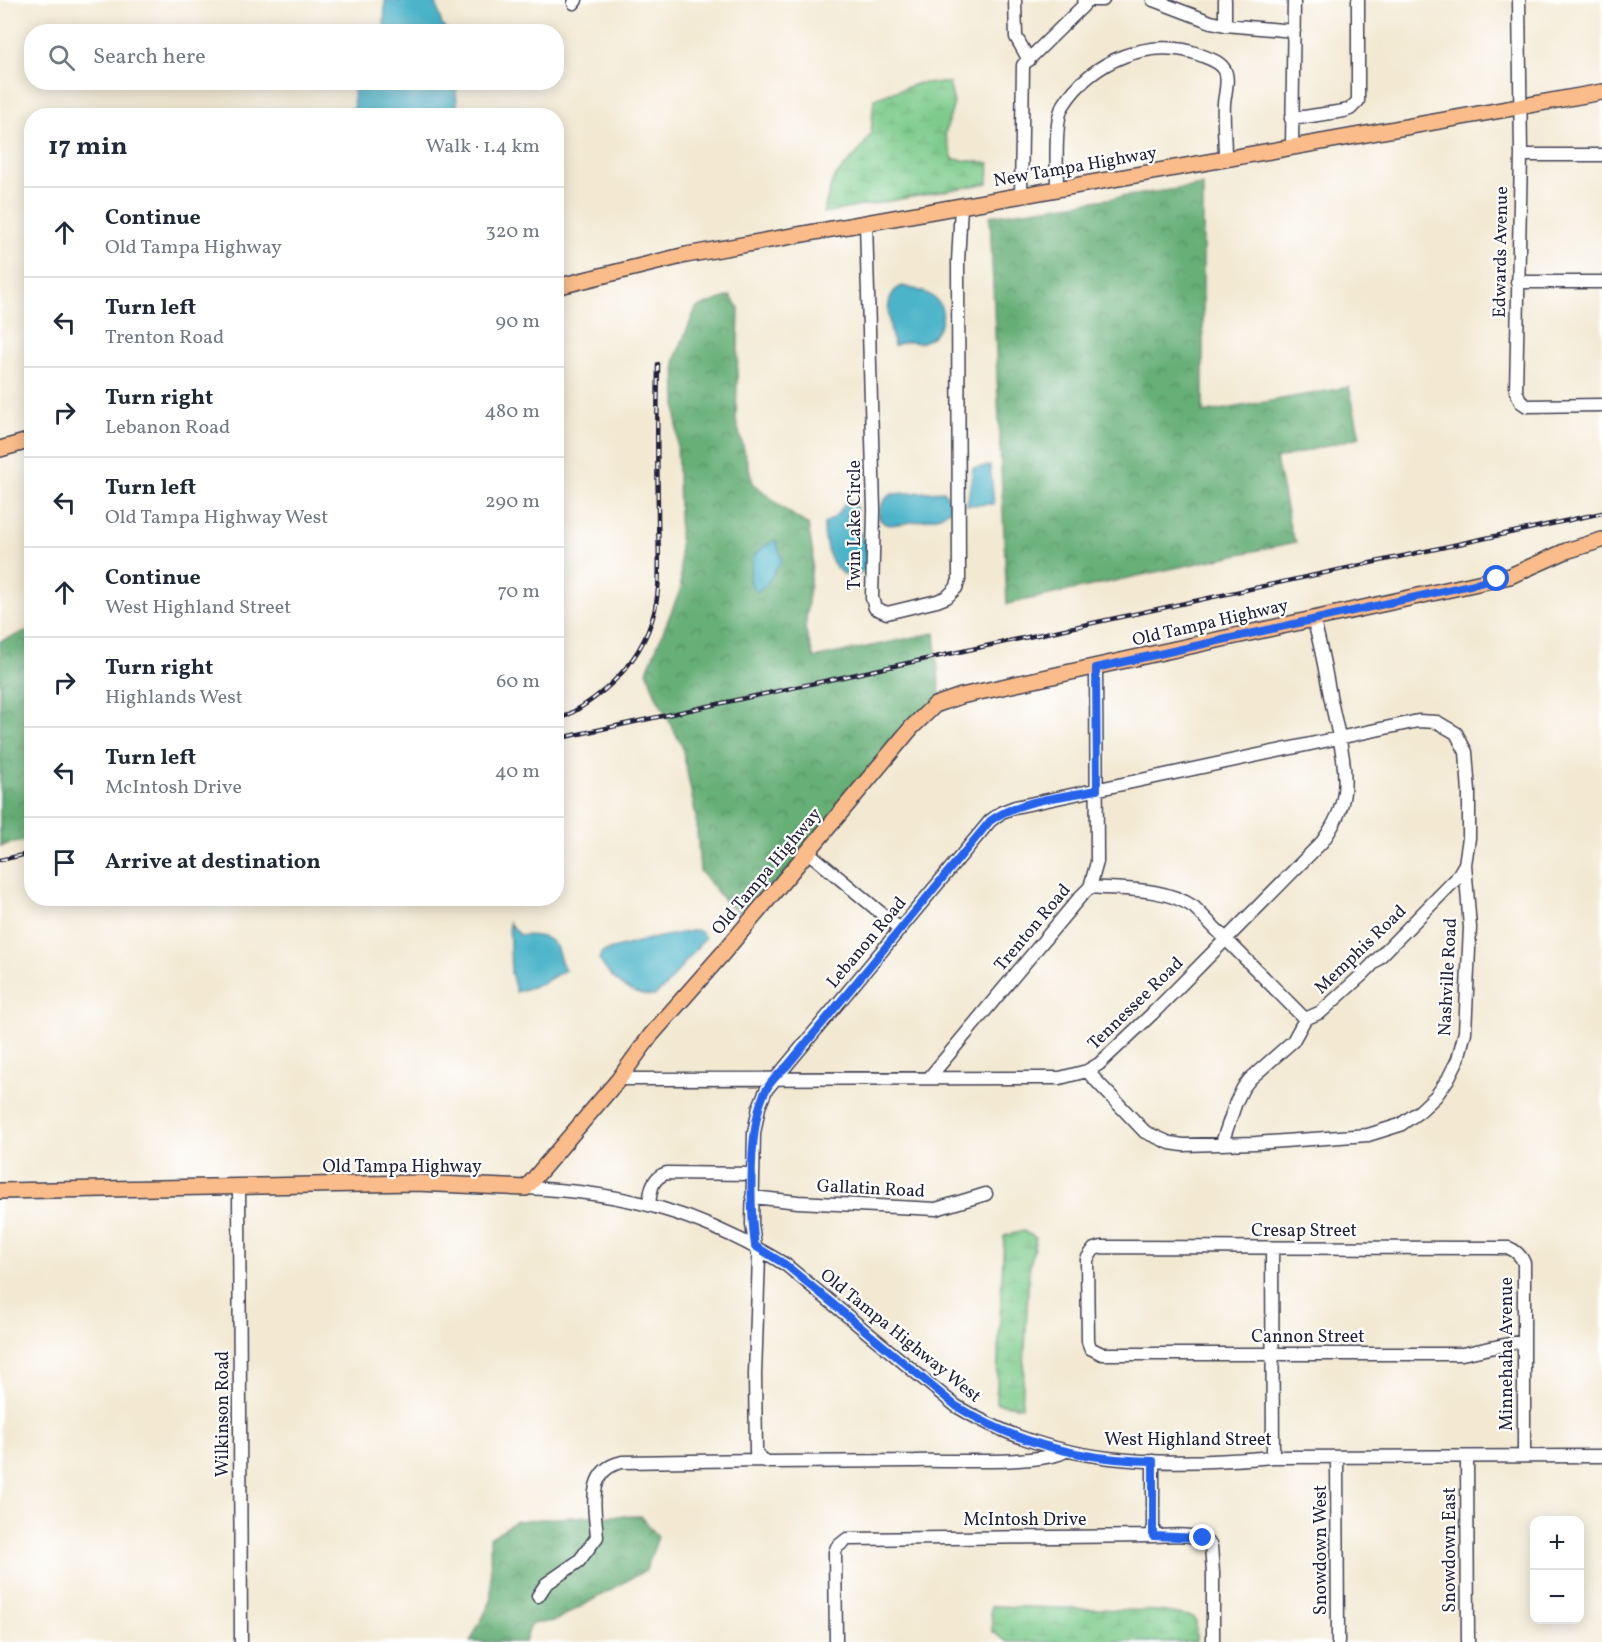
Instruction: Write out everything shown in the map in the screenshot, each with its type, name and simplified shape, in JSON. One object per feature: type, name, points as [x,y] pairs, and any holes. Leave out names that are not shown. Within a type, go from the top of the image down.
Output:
[{"type":"main road","name":"New Tampa Highway","points":[[564,285],[676,257],[1602,92]]},
{"type":"main road","points":[[0,449],[24,442]]},
{"type":"main road","name":"Old Tampa Highway","points":[[0,1191],[415,1183],[526,1188],[619,1079],[651,1035],[912,727],[935,705],[962,696],[1510,576],[1566,551],[1602,540]]},
{"type":"street","points":[[1015,0],[1016,38],[1029,60]]},
{"type":"street","points":[[1021,196],[1023,65],[1083,6],[1085,0],[1103,0]]},
{"type":"street","points":[[1153,0],[1225,25],[1294,32]]},
{"type":"street","points":[[1225,0],[1225,25]]},
{"type":"street","points":[[1292,146],[1294,0]]},
{"type":"street","points":[[1292,119],[1344,111],[1350,109],[1358,100],[1358,0]]},
{"type":"street","name":"Edwards Avenue","points":[[1520,0],[1518,398],[1527,406],[1602,405]]},
{"type":"street","points":[[1057,188],[1059,115],[1063,105],[1082,82],[1098,69],[1111,61],[1143,51],[1185,50],[1222,66],[1227,73],[1224,105],[1225,158]]},
{"type":"street","points":[[1521,155],[1602,155]]},
{"type":"street","name":"Twin Lake Circle","points":[[866,222],[874,510],[872,598],[875,608],[886,613],[938,602],[956,588],[959,580],[958,262],[961,206]]},
{"type":"street","points":[[1517,282],[1602,282]]},
{"type":"street","name":"Tennessee Road","points":[[619,1079],[1060,1078],[1087,1071],[1099,1064],[1226,940],[1332,829],[1344,794],[1344,777],[1339,738],[1313,619]]},
{"type":"street","name":"Trenton Road","points":[[929,1078],[1090,887],[1097,862],[1096,668]]},
{"type":"street","name":"Nashville Road","points":[[1087,1071],[1145,1132],[1156,1138],[1183,1145],[1256,1143],[1368,1135],[1400,1125],[1436,1096],[1458,1059],[1465,1032],[1470,928],[1465,864],[1469,838],[1466,752],[1456,733],[1437,722],[1426,720],[1339,738]]},
{"type":"street","name":"Lebanon Road","points":[[762,1460],[756,1452],[755,1375],[759,1256],[752,1224],[752,1197],[755,1124],[766,1090],[774,1078],[787,1066],[990,821],[1002,812],[1015,807],[1339,738]]},
{"type":"street","points":[[808,852],[900,929]]},
{"type":"street","name":"Memphis Road","points":[[1222,1143],[1243,1088],[1293,1041],[1305,1019],[1321,1012],[1363,974],[1456,879],[1465,864]]},
{"type":"street","points":[[1090,887],[1157,891],[1171,895],[1194,908],[1305,1019]]},
{"type":"street","points":[[649,1204],[651,1186],[661,1175],[667,1173],[753,1174]]},
{"type":"street","name":"Wilkinson Road","points":[[239,1186],[241,1642]]},
{"type":"street","name":"Old Tampa Highway West","points":[[526,1188],[600,1194],[649,1204],[716,1227],[755,1246],[786,1265],[956,1406],[976,1419],[1013,1436],[1065,1451]]},
{"type":"street","name":"Gallatin Road","points":[[752,1197],[798,1202],[936,1209],[986,1194]]},
{"type":"street","name":"Cresap Street","points":[[1093,1350],[1088,1341],[1087,1259],[1094,1249],[1102,1247],[1509,1248],[1519,1254]]},
{"type":"street","points":[[1272,1249],[1273,1457]]},
{"type":"street","name":"Minnehaha Avenue","points":[[1519,1254],[1524,1263],[1524,1456]]},
{"type":"street","name":"Cannon Street","points":[[1093,1350],[1101,1354],[1462,1354],[1523,1341]]},
{"type":"street","name":"West Highland Street","points":[[538,1596],[546,1584],[579,1561],[597,1537],[594,1492],[597,1483],[607,1467],[622,1462],[981,1461],[1049,1458],[1065,1451],[1116,1460],[1153,1461],[1219,1461],[1273,1457],[1602,1456]]},
{"type":"street","name":"Snowdown West","points":[[1337,1457],[1338,1642]]},
{"type":"street","name":"Snowdown East","points":[[1467,1457],[1467,1642]]},
{"type":"street","points":[[1153,1461],[1153,1536]]},
{"type":"street","name":"McIntosh Drive","points":[[836,1642],[835,1552],[837,1547],[847,1539],[1153,1536],[1196,1536],[1203,1538],[1210,1545],[1213,1573],[1213,1642]]},
{"type":"green space","points":[[919,83],[949,83],[954,103],[945,134],[953,159],[989,163],[988,183],[823,213],[833,179],[862,148],[871,133],[874,99]]},
{"type":"green space","points":[[1203,185],[1203,413],[1349,387],[1360,437],[1276,459],[1291,532],[1296,542],[1007,604],[990,216]]},
{"type":"green space","points":[[730,296],[739,308],[736,421],[753,483],[785,510],[808,525],[813,554],[805,629],[814,658],[935,633],[940,696],[747,917],[727,904],[700,871],[696,817],[682,746],[656,696],[647,671],[681,588],[675,359],[696,308]]},
{"type":"green space","points":[[24,632],[24,841],[0,846],[0,641]]},
{"type":"green space","points":[[1023,1231],[1036,1238],[1029,1271],[1022,1407],[996,1403],[1004,1236]]},
{"type":"green space","points":[[585,1516],[641,1516],[658,1537],[646,1570],[555,1621],[531,1624],[525,1642],[470,1642],[491,1601],[490,1538],[516,1521]]},
{"type":"green space","points":[[991,1606],[1161,1611],[1192,1617],[1196,1622],[1196,1642],[1008,1642],[992,1631]]},
{"type":"water","points":[[385,0],[435,0],[442,24],[384,24]]},
{"type":"water","points":[[353,90],[457,90],[457,108],[354,108]]},
{"type":"water","points":[[903,286],[924,292],[934,298],[942,310],[941,323],[934,335],[920,343],[906,342],[894,346],[889,321],[889,303],[891,296]]},
{"type":"water","points":[[990,466],[994,504],[967,505],[973,468]]},
{"type":"water","points":[[944,491],[949,499],[950,510],[942,515],[890,525],[879,517],[882,504],[892,494]]},
{"type":"water","points":[[849,499],[856,507],[861,537],[868,545],[866,569],[856,575],[847,575],[839,571],[829,554],[824,533],[824,524],[834,518]]},
{"type":"water","points":[[776,540],[782,560],[767,584],[756,592],[749,581],[753,556]]},
{"type":"water","points":[[509,923],[520,935],[543,937],[552,942],[556,946],[565,970],[541,984],[516,992],[511,972]]},
{"type":"water","points":[[696,930],[701,932],[705,938],[665,987],[654,996],[641,995],[627,989],[611,975],[599,959],[602,952],[645,940]]},
{"type":"railway","points":[[564,717],[594,698],[625,668],[638,651],[648,632],[654,611],[659,570],[658,364]]},
{"type":"railway","points":[[564,737],[1602,513]]},
{"type":"railway","points":[[0,860],[24,855]]},
{"type":"route","points":[[1203,1538],[1153,1536],[1153,1461],[1116,1460],[1065,1451],[1013,1436],[976,1419],[956,1406],[786,1265],[755,1246],[752,1224],[754,1133],[759,1107],[774,1078],[787,1066],[990,821],[1002,812],[1015,807],[1097,790],[1096,668],[1497,579]]}]
